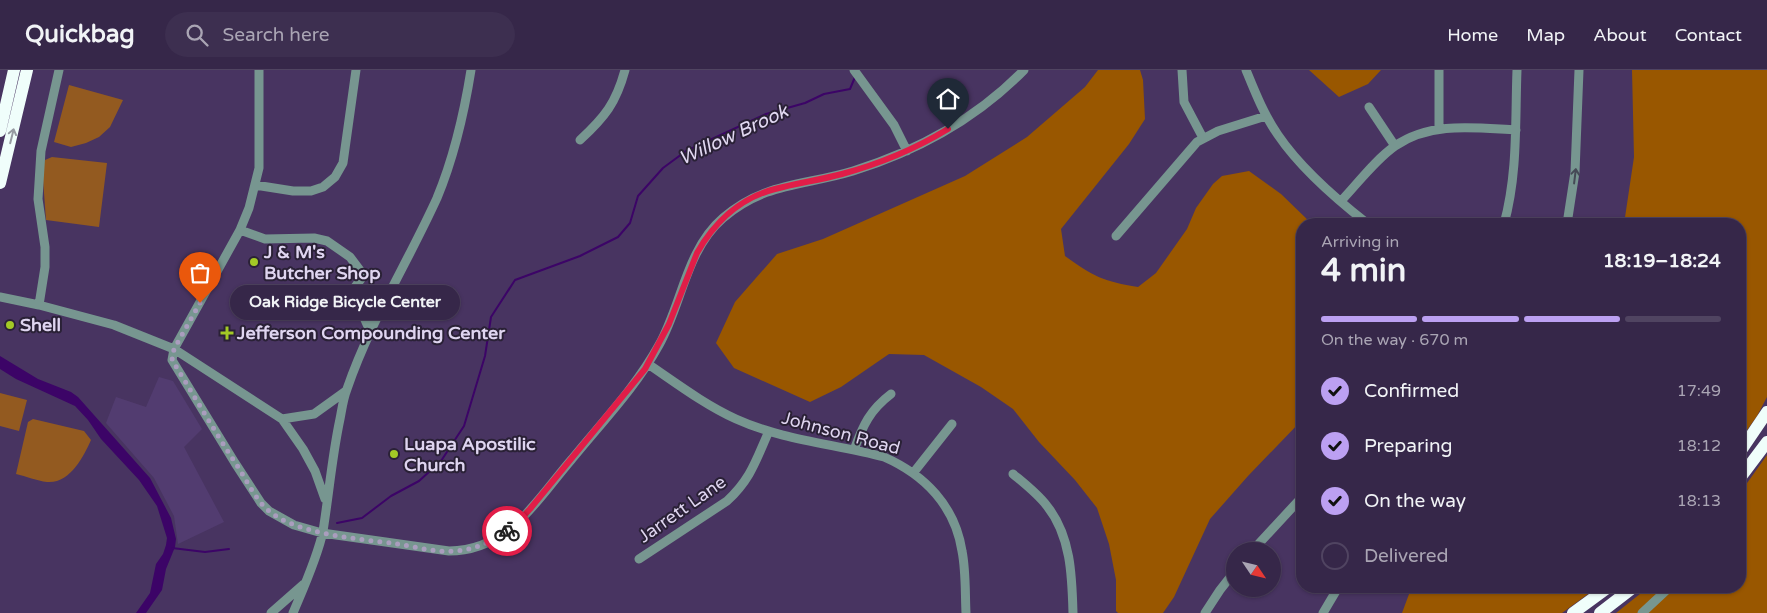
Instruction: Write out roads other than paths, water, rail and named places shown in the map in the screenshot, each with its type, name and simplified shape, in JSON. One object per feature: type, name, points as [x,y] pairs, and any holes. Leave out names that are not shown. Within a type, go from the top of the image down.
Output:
[{"type":"highway","points":[[0,131],[14,70]]},
{"type":"highway","points":[[0,183],[28,70]]},
{"type":"highway","points":[[1746,443],[1767,412]]},
{"type":"highway","points":[[1746,470],[1767,442]]},
{"type":"highway","points":[[1573,613],[1600,593]]},
{"type":"highway","points":[[1600,613],[1626,593]]},
{"type":"street","points":[[39,306],[45,267],[45,247],[38,199],[41,151],[59,70]]},
{"type":"street","points":[[259,70],[259,168],[249,208],[240,230],[174,349],[172,360],[261,503],[269,511],[294,525],[322,533],[449,552],[478,547],[498,538],[518,522],[622,399],[648,364],[669,324],[697,253],[703,242],[722,219],[738,206],[762,193],[852,171],[907,151],[936,136],[985,104],[1024,70]]},
{"type":"street","points":[[255,185],[311,191],[322,187],[335,177],[342,163],[356,70]]},
{"type":"street","points":[[293,613],[306,583],[322,533],[335,443],[346,391],[370,331],[422,228],[444,178],[461,125],[471,70]]},
{"type":"street","points":[[580,140],[611,106],[625,70]]},
{"type":"street","points":[[854,70],[894,125],[907,151]]},
{"type":"street","points":[[1182,70],[1184,102],[1203,138]]},
{"type":"street","points":[[1246,70],[1266,116],[1278,136],[1295,157],[1361,218]]},
{"type":"street","points":[[1439,70],[1439,128]]},
{"type":"street","points":[[1505,218],[1512,187],[1518,70]]},
{"type":"street","points":[[1568,218],[1575,172],[1579,70]]},
{"type":"street","points":[[1369,107],[1395,146]]},
{"type":"street","points":[[1116,236],[1184,157],[1203,138],[1218,131],[1266,116]]},
{"type":"street","points":[[1342,202],[1384,155],[1410,137],[1439,128],[1516,130]]},
{"type":"street","points":[[240,230],[265,239],[321,239],[345,252],[362,273],[361,279],[352,291],[370,331]]},
{"type":"street","points":[[0,297],[114,325],[174,349],[282,419],[315,470],[326,502]]},
{"type":"street","name":"Johnson Road","points":[[648,364],[736,420],[768,431],[884,457],[914,472],[937,493],[954,520],[963,553],[966,613]]},
{"type":"street","points":[[282,419],[314,414],[346,391]]},
{"type":"street","points":[[854,450],[862,427],[871,412],[891,394]]},
{"type":"street","points":[[914,472],[952,424]]},
{"type":"street","name":"Jarrett Lane","points":[[639,559],[727,501],[739,490],[751,472],[768,431]]},
{"type":"street","points":[[1014,474],[1036,493],[1047,506],[1061,530],[1069,557],[1073,613]]},
{"type":"street","points":[[1260,542],[1296,503]]},
{"type":"street","points":[[1205,613],[1226,582]]},
{"type":"street","points":[[270,613],[306,583]]},
{"type":"street","points":[[1323,613],[1335,593]]},
{"type":"street","points":[[1642,613],[1663,593]]},
{"type":"waterway","name":"Willow Brook","points":[[337,523],[362,518],[391,496],[419,481],[441,461],[464,426],[485,356],[491,317],[515,280],[580,256],[618,237],[630,223],[638,196],[663,168],[686,151],[766,114],[805,103],[824,94],[850,89],[855,77]]},
{"type":"waterway","name":"Willow Brook","points":[[172,548],[205,552],[229,549]]},
{"type":"place","name":"J & M's Butcher Shop","points":[[254,262]]},
{"type":"place","name":"Oak Ridge Bicycle Center","points":[[200,303]]},
{"type":"place","name":"Shell","points":[[10,325]]},
{"type":"place","name":"Jefferson Compounding Center","points":[[227,333]]},
{"type":"place","name":"Luapa Apostilic Church","points":[[394,454]]}]
